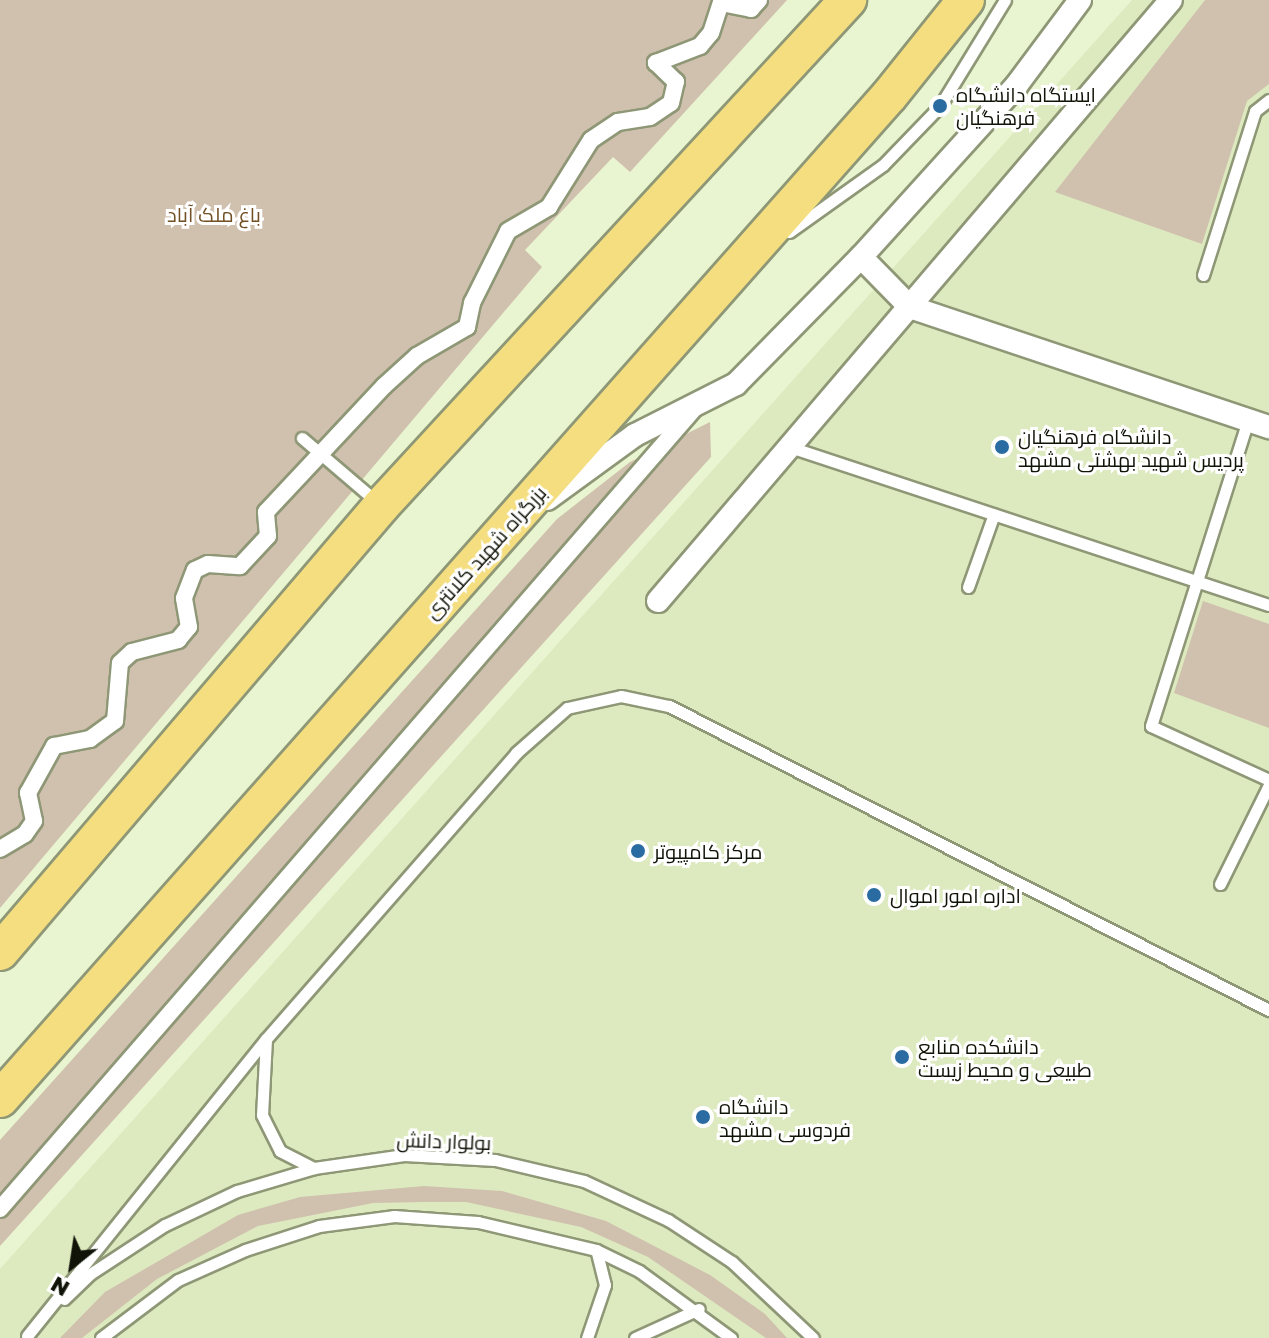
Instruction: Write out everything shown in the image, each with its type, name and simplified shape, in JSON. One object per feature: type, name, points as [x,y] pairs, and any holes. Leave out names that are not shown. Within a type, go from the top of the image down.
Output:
[{"type":"highway","points":[[0,952],[381,506],[815,40],[848,0]]},
{"type":"highway","name":"بزرگراه شهید کلانتری","points":[[0,1099],[889,96],[966,0]]},
{"type":"street","points":[[0,849],[25,834],[34,821],[28,793],[54,746],[90,739],[115,721],[120,663],[142,647],[178,640],[189,627],[184,598],[187,581],[208,564],[240,566],[268,536],[266,512],[320,454],[417,356],[467,327],[472,303],[508,231],[549,207],[591,140],[618,122],[650,117],[671,103],[676,82],[656,63],[700,46],[721,3],[751,9],[759,0]]},
{"type":"street","points":[[815,40],[832,0]]},
{"type":"street","points":[[504,530],[635,435],[695,408],[736,384],[861,257],[1016,86],[1080,0]]},
{"type":"street","points":[[658,601],[1171,0]]},
{"type":"street","points":[[861,257],[910,307],[1259,424]]},
{"type":"street","points":[[0,1209],[695,408]]},
{"type":"lane","points":[[733,272],[883,165],[940,106],[1005,0]]},
{"type":"lane","points":[[1203,275],[1255,111],[1269,100]]},
{"type":"lane","points":[[1220,884],[1269,782],[1151,726],[1195,580],[1259,424]]},
{"type":"lane","points":[[302,438],[381,506]]},
{"type":"lane","points":[[790,447],[1269,605]]},
{"type":"lane","points":[[968,587],[994,514]]},
{"type":"lane","points":[[26,1337],[266,1039],[516,753],[567,708],[621,696],[669,706],[1269,1010]]},
{"type":"lane","points":[[266,1039],[262,1115],[280,1151],[314,1168]]},
{"type":"lane","name":"بولوار دانش","points":[[26,1337],[90,1274],[165,1225],[237,1191],[314,1168],[404,1155],[480,1159],[584,1181],[668,1220],[732,1262],[813,1338]]},
{"type":"lane","points":[[101,1338],[178,1280],[319,1226],[394,1216],[478,1222],[596,1250],[699,1309],[731,1338]]},
{"type":"lane","points":[[587,1338],[605,1285],[596,1250]]},
{"type":"lane","points":[[635,1338],[699,1309]]},
{"type":"shaded area","name":"دانشگاه فردوسی مشهد","points":[[1132,0],[1269,0],[1269,1338],[0,1338],[0,1269]]},
{"type":"green space","name":"باغ ملک آباد","points":[[0,0],[787,0],[630,172],[613,157],[525,250],[542,267],[0,908]]},
{"type":"green space","points":[[1205,0],[1269,0],[1269,84],[1247,101],[1202,244],[1055,192]]},
{"type":"green space","points":[[710,422],[711,457],[0,1246],[0,1140],[557,519],[630,462]]},
{"type":"green space","points":[[1203,601],[1269,624],[1269,728],[1174,693]]},
{"type":"green space","points":[[424,1186],[502,1191],[606,1221],[710,1275],[765,1314],[787,1338],[766,1338],[648,1257],[581,1227],[466,1202],[425,1202],[373,1203],[258,1226],[157,1279],[82,1338],[60,1338],[105,1292],[238,1215],[300,1197]]},
{"type":"place","name":"ایستگاه دانشگاه فرهنگیان","points":[[940,106]]},
{"type":"place","name":"دانشگاه فرهنگیان پردیس شهید بهشتی مشهد","points":[[1002,447]]},
{"type":"place","name":"مرکز کامپیوتر","points":[[638,851]]},
{"type":"place","name":"اداره امور اموال","points":[[874,895]]},
{"type":"place","name":"دانشکده منابع طبیعی و محیط زیست","points":[[902,1057]]},
{"type":"place","name":"دانشگاه فردوسی مشهد","points":[[703,1117]]}]
